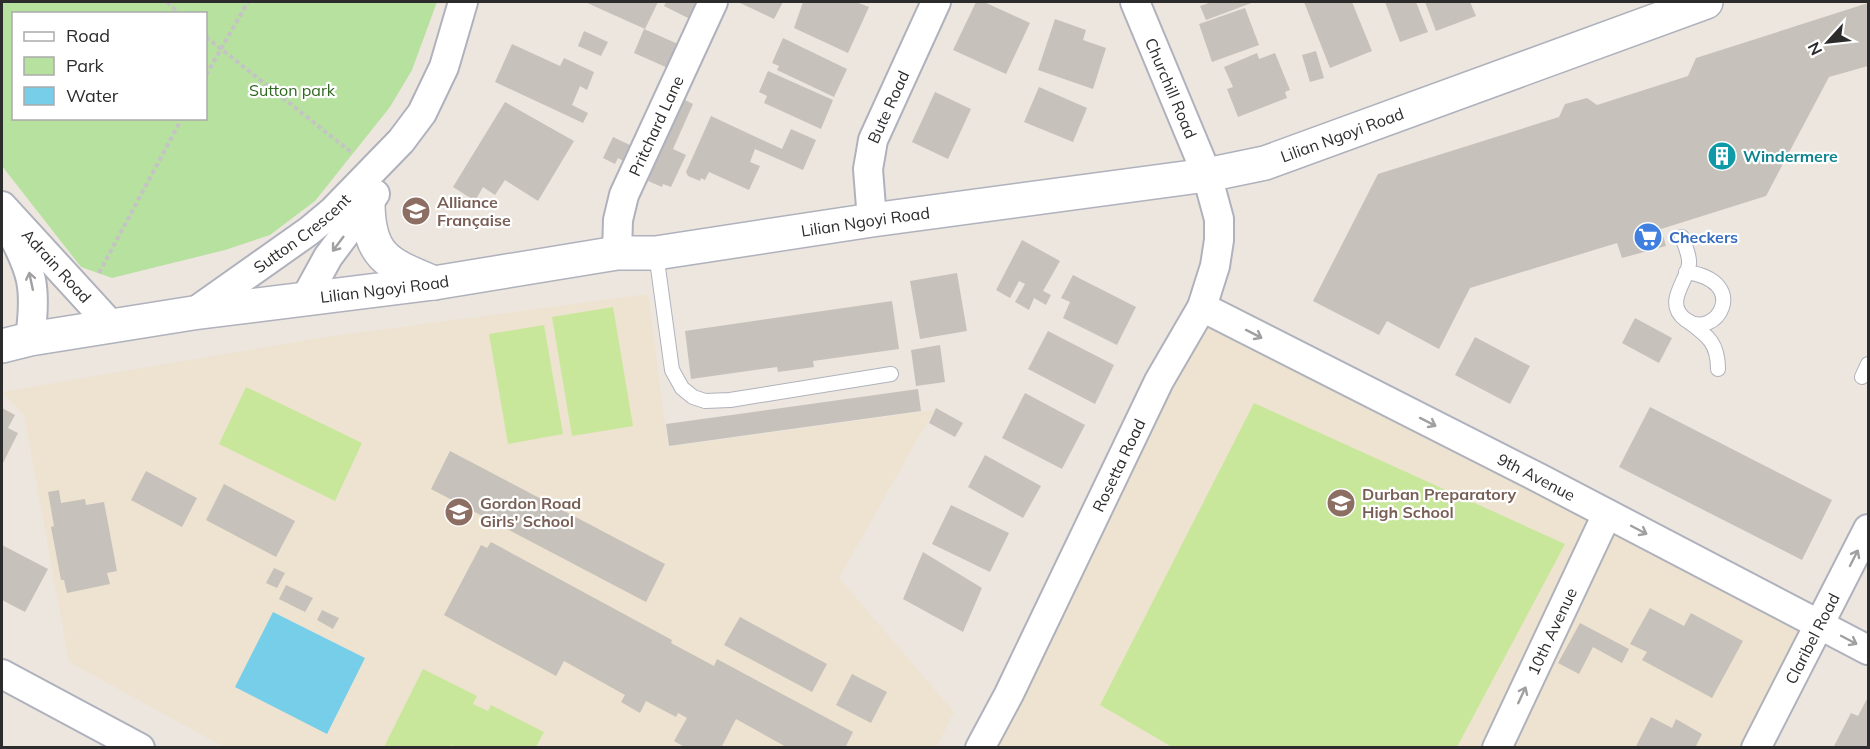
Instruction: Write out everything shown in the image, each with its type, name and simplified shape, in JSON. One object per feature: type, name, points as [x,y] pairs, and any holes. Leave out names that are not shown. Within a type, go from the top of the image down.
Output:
[{"type":"street","name":"Sutton Crescent","points":[[193,313],[309,231],[374,170],[401,141],[422,113],[444,67],[463,2]]},
{"type":"street","name":"Pritchard Lane","points":[[617,253],[618,220],[624,195],[713,2]]},
{"type":"street","name":"Bute Road","points":[[872,220],[868,169],[873,140],[936,2]]},
{"type":"street","name":"Churchill Road","points":[[1135,2],[1207,175]]},
{"type":"street","name":"Lilian Ngoyi Road","points":[[16,342],[111,325],[434,283],[617,253],[656,253],[872,220],[1207,175],[1265,162],[1700,3]]},
{"type":"street","name":"Sutton Crescent","points":[[305,298],[328,257],[368,205],[383,181],[401,141]]},
{"type":"street","name":"Rosetta Road","points":[[980,747],[1009,693],[1160,381],[1202,308],[1220,240],[1219,219],[1207,175]]},
{"type":"street","points":[[368,205],[368,229],[380,254],[395,265],[434,283]]},
{"type":"street","name":"Adrain Road","points":[[2,206],[111,325]]},
{"type":"street","name":"Adrain Road","points":[[2,214],[31,276],[35,301],[16,342]]},
{"type":"street","name":"9th Avenue","points":[[1202,308],[1869,650]]},
{"type":"street","name":"10th Avenue","points":[[1497,747],[1607,514]]},
{"type":"street","name":"Claribel Road","points":[[1756,747],[1869,529]]},
{"type":"street","points":[[2,674],[140,747]]},
{"type":"lane","points":[[1682,237],[1689,264],[1679,287],[1676,302],[1686,320],[1712,341],[1718,352],[1718,369]]},
{"type":"lane","points":[[656,253],[672,370],[682,388],[693,397],[705,401],[730,400],[891,374]]},
{"type":"lane","points":[[1686,272],[1712,279],[1723,296],[1723,308],[1714,319],[1696,323],[1686,320]]},
{"type":"lane","points":[[1862,377],[1869,364]]},
{"type":"path","points":[[207,73],[248,2]]},
{"type":"path","points":[[207,38],[374,170]]},
{"type":"path","points":[[86,297],[181,120]]},
{"type":"shaded area","name":"Gordon Road Girls' School","points":[[648,294],[668,447],[934,410],[839,578],[954,712],[936,748],[224,747],[69,662],[24,415],[2,392],[318,338]]},
{"type":"shaded area","name":"Durban Preparatory High School","points":[[1202,307],[1820,625],[1756,747],[980,748]]},
{"type":"green space","name":"Sutton park","points":[[2,2],[437,2],[412,70],[390,107],[315,201],[270,235],[225,250],[112,278],[81,267],[2,166]]},
{"type":"green space","points":[[613,307],[633,426],[572,436],[552,317]]},
{"type":"green space","points":[[544,325],[563,434],[508,444],[489,334]]},
{"type":"green space","points":[[246,387],[362,443],[335,501],[219,444]]},
{"type":"green space","points":[[1254,403],[1565,544],[1457,747],[1172,747],[1100,705]]},
{"type":"green space","points":[[423,669],[477,696],[473,704],[488,711],[491,705],[544,732],[536,747],[458,748],[452,745],[451,748],[384,747]]},
{"type":"water","points":[[273,612],[365,658],[327,734],[235,687]]},
{"type":"building","points":[[585,2],[658,2],[645,29]]},
{"type":"building","points":[[666,2],[698,2],[690,19],[664,6]]},
{"type":"building","points":[[738,2],[783,2],[774,19]]},
{"type":"building","points":[[803,2],[856,2],[869,7],[848,53],[794,28]]},
{"type":"building","points":[[976,2],[984,2],[1030,23],[1006,74],[953,50]]},
{"type":"building","points":[[1212,2],[1254,2],[1206,20],[1200,6]]},
{"type":"building","points":[[1304,2],[1352,2],[1372,51],[1330,68]]},
{"type":"building","points":[[1385,2],[1416,2],[1428,32],[1400,42]]},
{"type":"building","points":[[1425,2],[1470,2],[1476,16],[1436,31]]},
{"type":"building","points":[[1868,3],[1868,66],[1829,77],[1766,196],[1661,229],[1666,246],[1622,258],[1617,243],[1470,288],[1439,349],[1387,321],[1379,335],[1313,301],[1378,174],[1559,117],[1565,104],[1587,98],[1597,105],[1688,76],[1696,58]]},
{"type":"building","points":[[1245,8],[1259,45],[1212,62],[1199,24]]},
{"type":"building","points":[[1055,19],[1086,30],[1083,40],[1106,48],[1093,89],[1038,70]]},
{"type":"building","points":[[644,29],[678,44],[668,68],[634,53]]},
{"type":"building","points":[[584,31],[608,42],[601,56],[578,46]]},
{"type":"building","points":[[783,38],[847,69],[834,97],[777,70],[779,66],[772,63]]},
{"type":"building","points":[[512,44],[560,66],[564,58],[594,72],[587,90],[580,86],[572,105],[588,113],[583,123],[495,82]]},
{"type":"building","points":[[1316,51],[1324,78],[1310,82],[1302,55]]},
{"type":"building","points":[[1257,53],[1259,59],[1275,53],[1290,90],[1285,92],[1287,98],[1238,117],[1227,89],[1233,87],[1224,67]]},
{"type":"building","points":[[768,71],[833,100],[821,129],[764,103],[767,96],[759,92]]},
{"type":"building","points":[[1039,87],[1087,108],[1073,142],[1024,122]]},
{"type":"building","points":[[935,92],[971,109],[948,159],[912,142]]},
{"type":"building","points":[[677,96],[693,104],[673,149],[686,155],[671,187],[663,184],[662,187],[648,181],[650,177],[643,174]]},
{"type":"building","points":[[505,102],[574,141],[538,201],[505,180],[495,195],[483,187],[475,201],[453,187]]},
{"type":"building","points":[[711,116],[782,149],[791,129],[816,140],[803,170],[755,149],[750,162],[760,166],[749,190],[709,172],[705,180],[701,178],[700,181],[688,176],[686,172]]},
{"type":"building","points":[[613,137],[632,146],[625,162],[618,158],[615,164],[603,158]]},
{"type":"building","points":[[1022,240],[1060,261],[1043,291],[1051,295],[1046,305],[1034,298],[1029,310],[1015,302],[1025,284],[1019,281],[1010,298],[996,290]]},
{"type":"building","points":[[957,273],[967,331],[920,339],[910,281]]},
{"type":"building","points":[[1073,275],[1136,307],[1117,345],[1063,318],[1070,302],[1061,298]]},
{"type":"building","points":[[892,301],[899,349],[813,361],[814,367],[778,372],[777,367],[691,379],[685,331]]},
{"type":"building","points":[[1635,318],[1672,338],[1659,363],[1622,343]]},
{"type":"building","points":[[1048,331],[1114,365],[1095,404],[1028,369]]},
{"type":"building","points":[[1475,337],[1530,366],[1510,404],[1455,375]]},
{"type":"building","points":[[940,345],[945,382],[916,386],[911,350]]},
{"type":"building","points":[[918,389],[921,411],[669,446],[666,424]]},
{"type":"building","points":[[1025,393],[1085,425],[1062,469],[1002,438]]},
{"type":"building","points":[[1650,407],[1832,500],[1802,560],[1619,467]]},
{"type":"building","points":[[2,408],[15,415],[8,428],[18,433],[2,465]]},
{"type":"building","points":[[936,408],[963,423],[955,437],[929,423]]},
{"type":"building","points":[[450,451],[665,564],[646,602],[431,489]]},
{"type":"building","points":[[985,455],[1041,486],[1023,518],[968,487]]},
{"type":"building","points":[[146,471],[197,498],[182,527],[131,500]]},
{"type":"building","points":[[224,484],[295,521],[276,557],[206,520]]},
{"type":"building","points":[[59,490],[61,503],[85,499],[86,505],[104,502],[117,571],[107,573],[110,584],[67,593],[64,580],[61,580],[51,527],[54,526],[48,492]]},
{"type":"building","points":[[951,505],[1009,533],[990,572],[932,544]]},
{"type":"building","points":[[491,542],[672,640],[671,643],[714,666],[717,659],[853,732],[845,748],[788,748],[736,719],[721,748],[686,748],[674,741],[687,718],[678,713],[676,717],[646,701],[640,713],[621,702],[625,695],[564,661],[556,676],[444,615],[481,545],[487,548]]},
{"type":"building","points":[[2,545],[48,569],[25,612],[2,600]]},
{"type":"building","points":[[923,552],[982,588],[963,632],[903,599]]},
{"type":"building","points":[[274,568],[285,573],[277,588],[266,583]]},
{"type":"building","points":[[286,585],[313,598],[305,612],[279,599]]},
{"type":"building","points":[[1650,608],[1684,626],[1691,613],[1743,641],[1712,698],[1642,660],[1647,652],[1630,644]]},
{"type":"building","points":[[322,610],[339,618],[333,629],[317,620]]},
{"type":"building","points":[[740,617],[827,664],[812,692],[724,645]]},
{"type":"building","points":[[1580,623],[1629,649],[1622,663],[1593,647],[1579,674],[1558,663]]},
{"type":"building","points":[[852,674],[887,692],[871,723],[836,705]]},
{"type":"building","points":[[1868,697],[1868,748],[1833,748],[1851,713],[1858,716]]},
{"type":"building","points":[[1651,717],[1672,728],[1676,719],[1702,734],[1695,748],[1635,748]]},
{"type":"place","name":"Windermere","points":[[1722,156]]},
{"type":"place","name":"Alliance Française","points":[[416,211]]},
{"type":"place","name":"Checkers","points":[[1648,237]]},
{"type":"place","name":"Durban Preparatory High School","points":[[1341,503]]},
{"type":"place","name":"Gordon Road Girls' School","points":[[459,512]]}]
